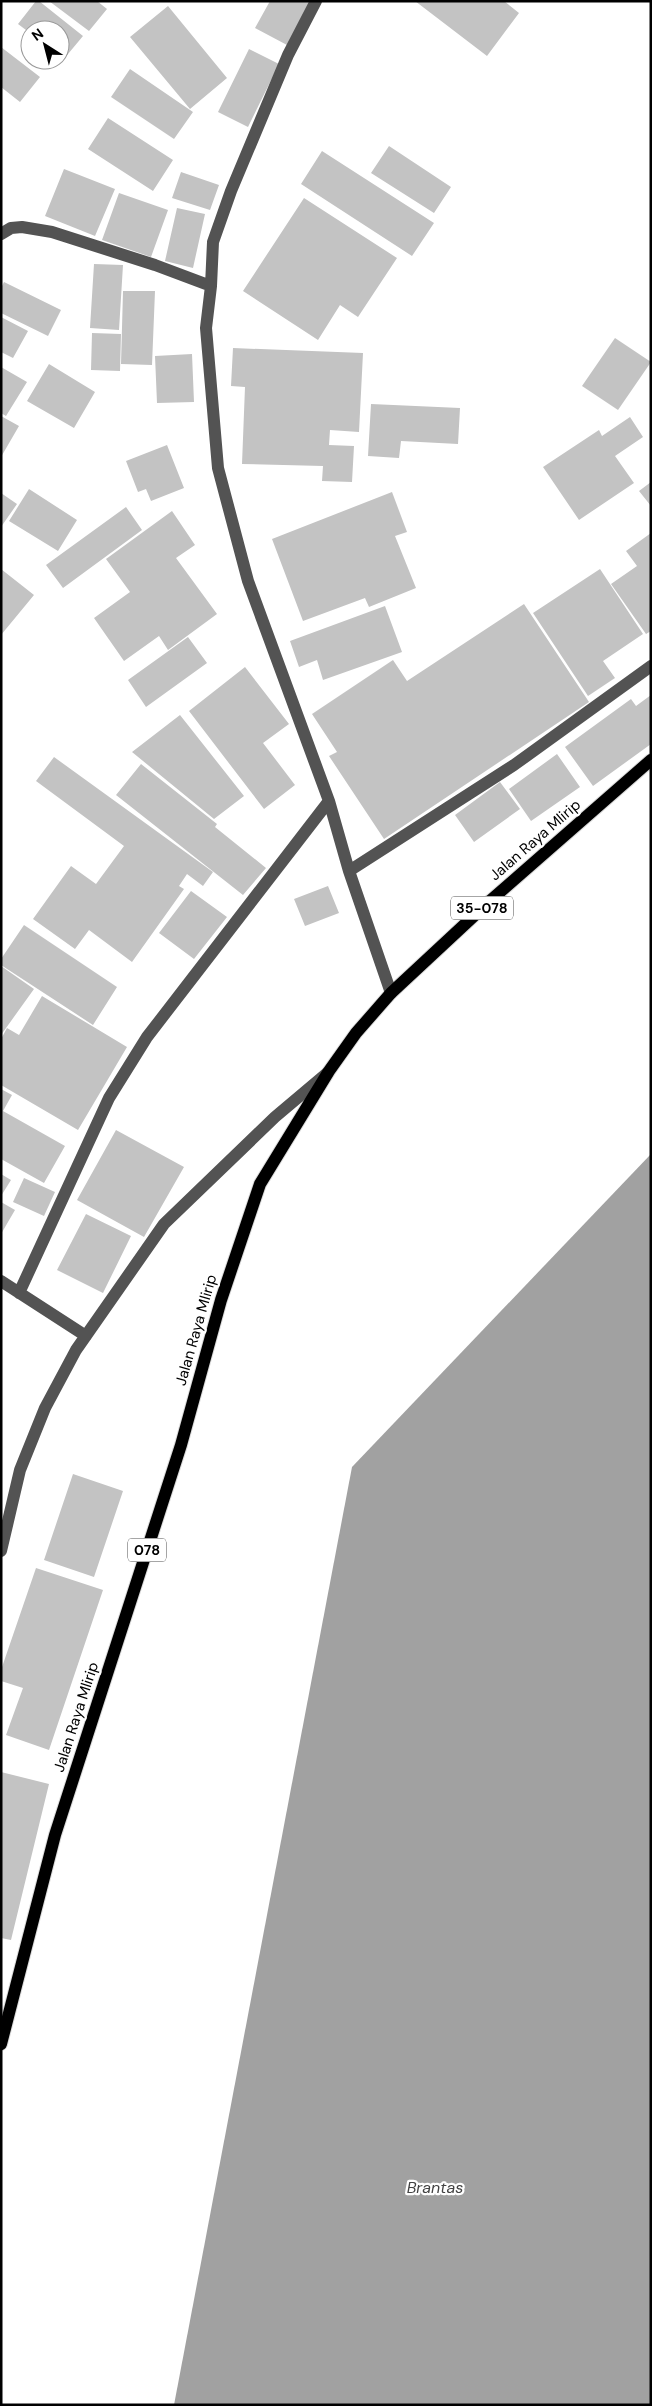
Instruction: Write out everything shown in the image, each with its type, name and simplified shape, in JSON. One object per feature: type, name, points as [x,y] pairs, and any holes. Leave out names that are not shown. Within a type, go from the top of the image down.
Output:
[{"type":"main road","name":"Jalan Raya Mlirip","points":[[1,2044],[55,1835],[181,1445],[221,1300],[260,1184],[329,1071],[356,1033],[391,994],[478,912],[651,760]]},
{"type":"street","points":[[316,1],[288,55],[231,192],[213,242],[211,286],[206,328],[218,468],[248,581],[329,801],[349,871],[391,994]]},
{"type":"street","points":[[1,234],[11,228],[22,226],[52,232],[155,264],[211,286]]},
{"type":"street","points":[[349,871],[514,765],[651,666]]},
{"type":"street","points":[[19,1293],[109,1098],[126,1068],[329,801]]},
{"type":"street","points":[[1,1551],[20,1470],[45,1408],[76,1350],[164,1224],[275,1117],[329,1071]]},
{"type":"street","points":[[1,1281],[86,1336]]},
{"type":"water","name":"Brantas","points":[[651,1154],[651,2405],[174,2405],[352,1467]]},
{"type":"building","points":[[36,1],[39,1],[63,20],[21,20]]},
{"type":"building","points":[[49,1],[97,1],[107,9],[89,31]]},
{"type":"building","points":[[270,1],[311,1],[287,45],[255,28]]},
{"type":"building","points":[[415,1],[504,1],[519,13],[487,56]]},
{"type":"building","points":[[168,6],[227,78],[190,109],[130,37]]},
{"type":"building","points":[[70,26],[83,36],[70,52]]},
{"type":"building","points":[[1,47],[20,62],[20,70],[31,70],[40,77],[20,102],[1,87]]},
{"type":"building","points":[[249,49],[279,64],[248,127],[218,112]]},
{"type":"building","points":[[130,69],[193,112],[174,139],[111,97]]},
{"type":"building","points":[[108,118],[173,160],[153,191],[88,149]]},
{"type":"building","points":[[389,146],[451,187],[434,213],[371,173]]},
{"type":"building","points":[[322,151],[434,223],[412,256],[301,184]]},
{"type":"building","points":[[64,169],[115,189],[95,236],[45,216]]},
{"type":"building","points":[[181,172],[219,185],[210,210],[172,198]]},
{"type":"building","points":[[119,193],[168,210],[151,257],[102,240]]},
{"type":"building","points":[[304,198],[397,258],[358,317],[340,305],[318,340],[243,291]]},
{"type":"building","points":[[177,208],[205,214],[193,268],[165,261]]},
{"type":"building","points":[[94,264],[123,265],[119,330],[90,328]]},
{"type":"building","points":[[4,282],[61,310],[48,336],[1,313],[1,288]]},
{"type":"building","points":[[123,291],[155,291],[152,365],[121,364]]},
{"type":"building","points":[[1,317],[28,331],[13,358],[1,352]]},
{"type":"building","points":[[92,333],[121,334],[120,371],[91,370]]},
{"type":"building","points":[[615,338],[651,362],[618,410],[582,386]]},
{"type":"building","points":[[233,348],[363,353],[359,432],[330,430],[329,445],[354,446],[352,482],[322,481],[323,466],[242,464],[245,387],[231,386]]},
{"type":"building","points":[[192,354],[194,402],[157,403],[155,356]]},
{"type":"building","points":[[49,364],[95,392],[74,428],[27,401]]},
{"type":"building","points":[[1,367],[27,382],[6,416],[1,413]]},
{"type":"building","points":[[371,404],[460,408],[458,444],[401,441],[399,458],[368,456]]},
{"type":"building","points":[[1,416],[19,426],[1,457]]},
{"type":"building","points":[[630,417],[643,437],[615,456],[634,483],[579,520],[543,467],[599,430],[602,436]]},
{"type":"building","points":[[167,445],[184,488],[151,501],[146,489],[138,492],[126,461]]},
{"type":"building","points":[[651,482],[651,506],[639,491]]},
{"type":"building","points":[[29,489],[77,520],[58,551],[9,521]]},
{"type":"building","points":[[392,492],[407,532],[395,536],[416,588],[369,607],[365,598],[303,621],[272,539]]},
{"type":"building","points":[[1,493],[17,504],[1,527]]},
{"type":"building","points":[[126,507],[142,530],[63,588],[46,565]]},
{"type":"building","points":[[172,511],[195,545],[176,558],[217,614],[168,650],[159,636],[124,661],[94,618],[130,592],[106,559]]},
{"type":"building","points":[[651,533],[651,631],[646,634],[611,584],[637,566],[626,551]]},
{"type":"building","points":[[1,569],[34,595],[1,635]]},
{"type":"building","points":[[600,569],[643,634],[603,661],[615,678],[588,696],[533,613]]},
{"type":"building","points":[[524,604],[589,702],[384,839],[329,756],[337,752],[312,714],[393,660],[407,681]]},
{"type":"building","points":[[385,606],[402,652],[323,680],[317,660],[299,667],[290,641]]},
{"type":"building","points":[[188,637],[207,663],[146,707],[128,680]]},
{"type":"building","points":[[245,667],[289,724],[263,743],[295,785],[264,809],[189,711]]},
{"type":"building","points":[[651,695],[651,744],[593,786],[565,747],[631,699],[636,706]]},
{"type":"building","points":[[180,715],[244,796],[214,819],[132,752]]},
{"type":"building","points":[[557,754],[580,787],[531,821],[509,789]]},
{"type":"building","points":[[54,757],[213,872],[203,886],[187,874],[179,886],[184,889],[132,962],[89,930],[75,949],[33,919],[71,866],[96,884],[124,846],[36,781]]},
{"type":"building","points":[[141,764],[217,824],[215,827],[266,868],[243,895],[116,795]]},
{"type":"building","points":[[500,782],[520,809],[474,842],[455,815]]},
{"type":"building","points":[[328,886],[339,913],[305,926],[294,899]]},
{"type":"building","points":[[191,891],[227,917],[194,959],[159,933]]},
{"type":"building","points":[[24,925],[117,987],[93,1025],[1,965],[1,959]]},
{"type":"building","points":[[1,966],[34,989],[1,1035]]},
{"type":"building","points":[[42,996],[127,1047],[78,1130],[1,1085],[1,1039],[7,1028],[19,1035]]},
{"type":"building","points":[[1,1089],[12,1095],[3,1111],[65,1146],[44,1183],[1,1159]]},
{"type":"building","points":[[116,1130],[184,1167],[144,1237],[77,1200]]},
{"type":"building","points":[[1,1174],[11,1180],[1,1196]]},
{"type":"building","points":[[24,1178],[55,1192],[44,1216],[13,1202]]},
{"type":"building","points":[[1,1202],[15,1210],[1,1234]]},
{"type":"building","points":[[86,1214],[131,1236],[103,1293],[57,1270]]},
{"type":"building","points":[[73,1474],[123,1491],[94,1577],[44,1560]]},
{"type":"building","points":[[36,1568],[103,1590],[49,1750],[6,1735],[23,1688],[1,1681],[1,1670]]},
{"type":"building","points":[[1,1772],[49,1784],[11,1940],[1,1938]]}]
